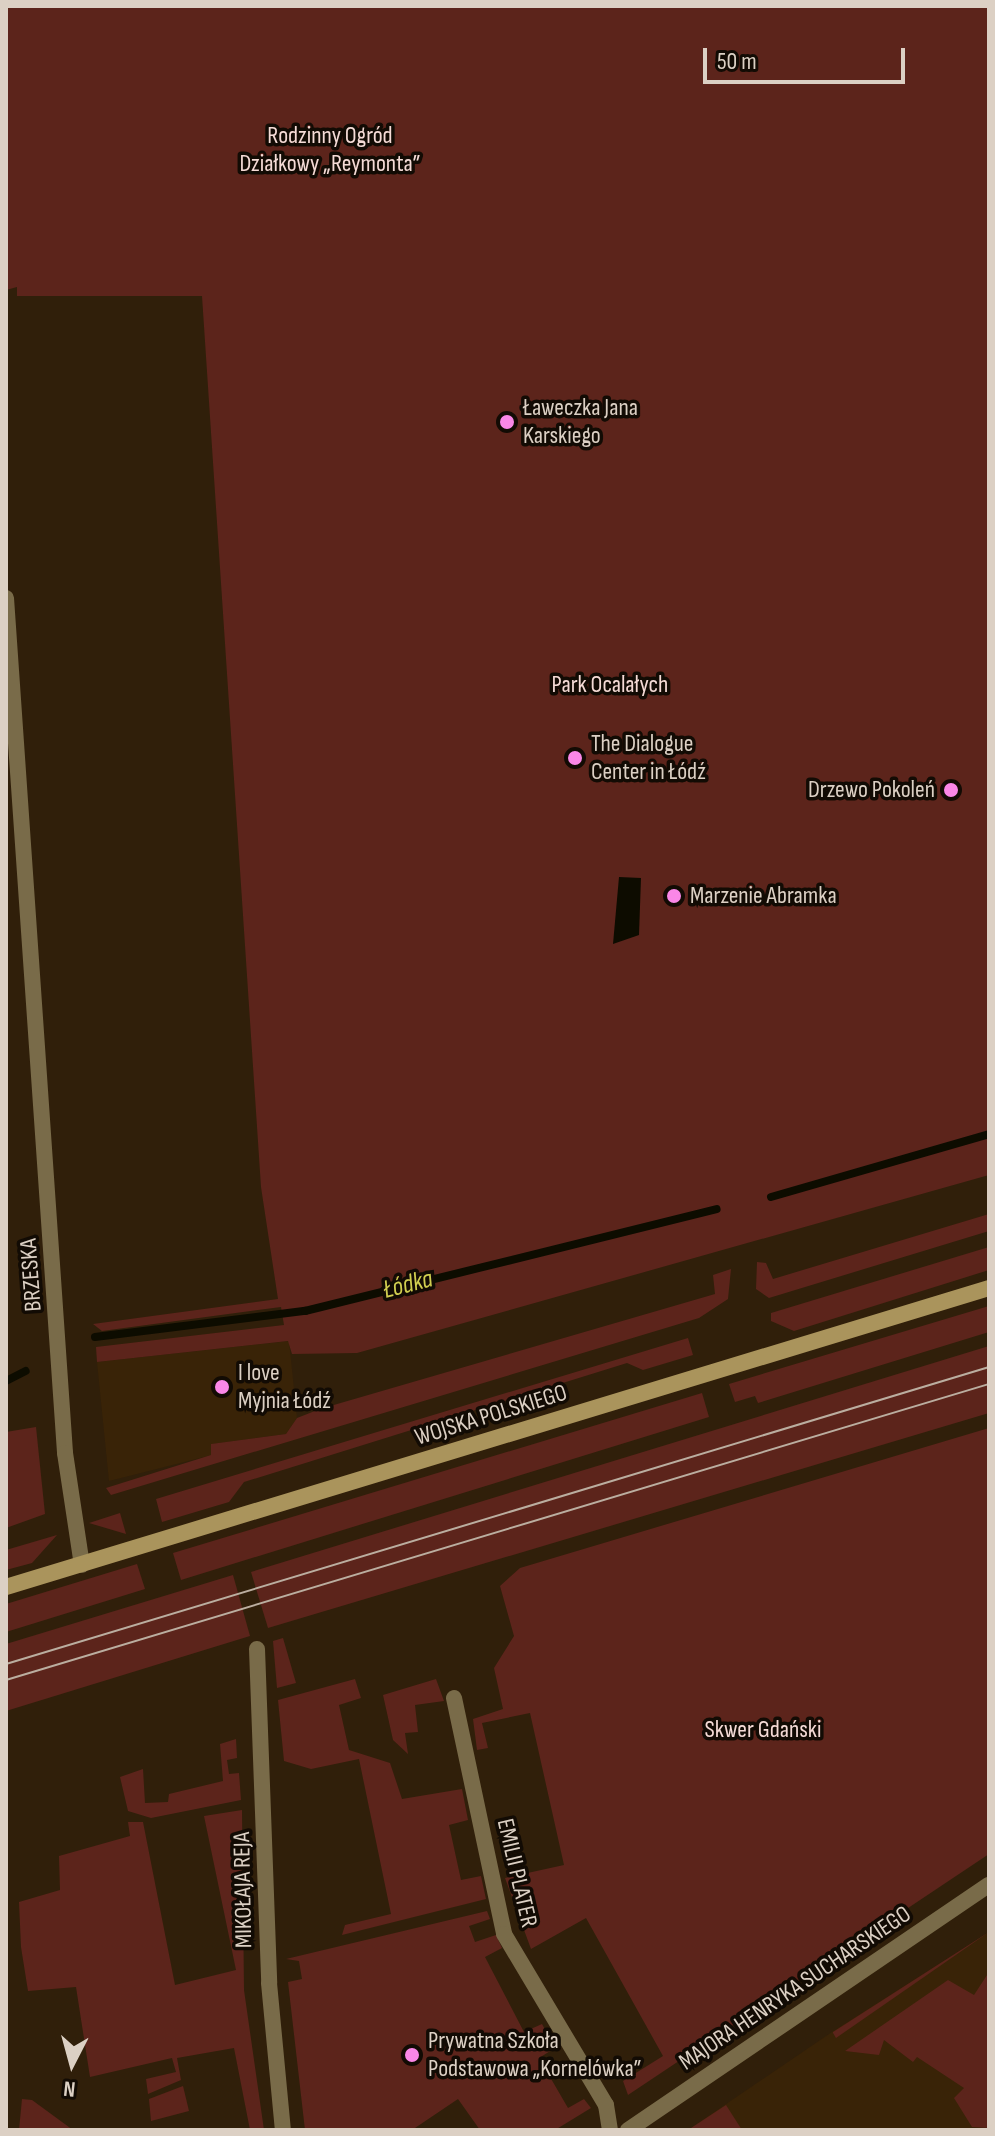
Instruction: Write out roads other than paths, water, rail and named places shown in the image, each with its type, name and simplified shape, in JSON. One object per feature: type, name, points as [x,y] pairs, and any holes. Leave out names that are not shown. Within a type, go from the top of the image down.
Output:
[{"type":"main road","name":"WOJSKA POLSKIEGO","points":[[6,1587],[989,1288]]},
{"type":"street","name":"BRZESKA","points":[[6,598],[67,1479],[82,1565]]},
{"type":"street","name":"MIKOŁAJA REJA","points":[[257,1649],[269,1983],[283,2130]]},
{"type":"street","name":"EMILII PLATER","points":[[454,1698],[504,1934],[606,2105],[610,2130]]},
{"type":"street","name":"MAJORA HENRYKA SUCHARSKIEGO","points":[[628,2130],[989,1885]]},
{"type":"waterway","name":"Łódka","points":[[771,1197],[989,1134]]},
{"type":"waterway","name":"Łódka","points":[[95,1337],[305,1311],[717,1209]]},
{"type":"waterway","name":"Łódka","points":[[6,1381],[26,1371]]},
{"type":"tram line","points":[[6,1664],[989,1367]]},
{"type":"tram line","points":[[6,1680],[989,1384]]},
{"type":"place","name":"Ławeczka Jana Karskiego","points":[[507,422]]},
{"type":"place","name":"The Dialogue Center in Łódź","points":[[575,758]]},
{"type":"place","name":"Drzewo Pokoleń","points":[[951,790]]},
{"type":"place","name":"Marzenie Abramka","points":[[674,896]]},
{"type":"place","name":"I love Myjnia Łódź","points":[[222,1387]]},
{"type":"place","name":"Prywatna Szkoła Podstawowa „Kornelówka”","points":[[412,2055]]},
{"type":"park label","name":"Rodzinny Ogród Działkowy „Reymonta”","points":[[330,150]]},
{"type":"park label","name":"Park Ocalałych","points":[[610,685]]},
{"type":"park label","name":"Skwer Gdański","points":[[763,1730]]}]
